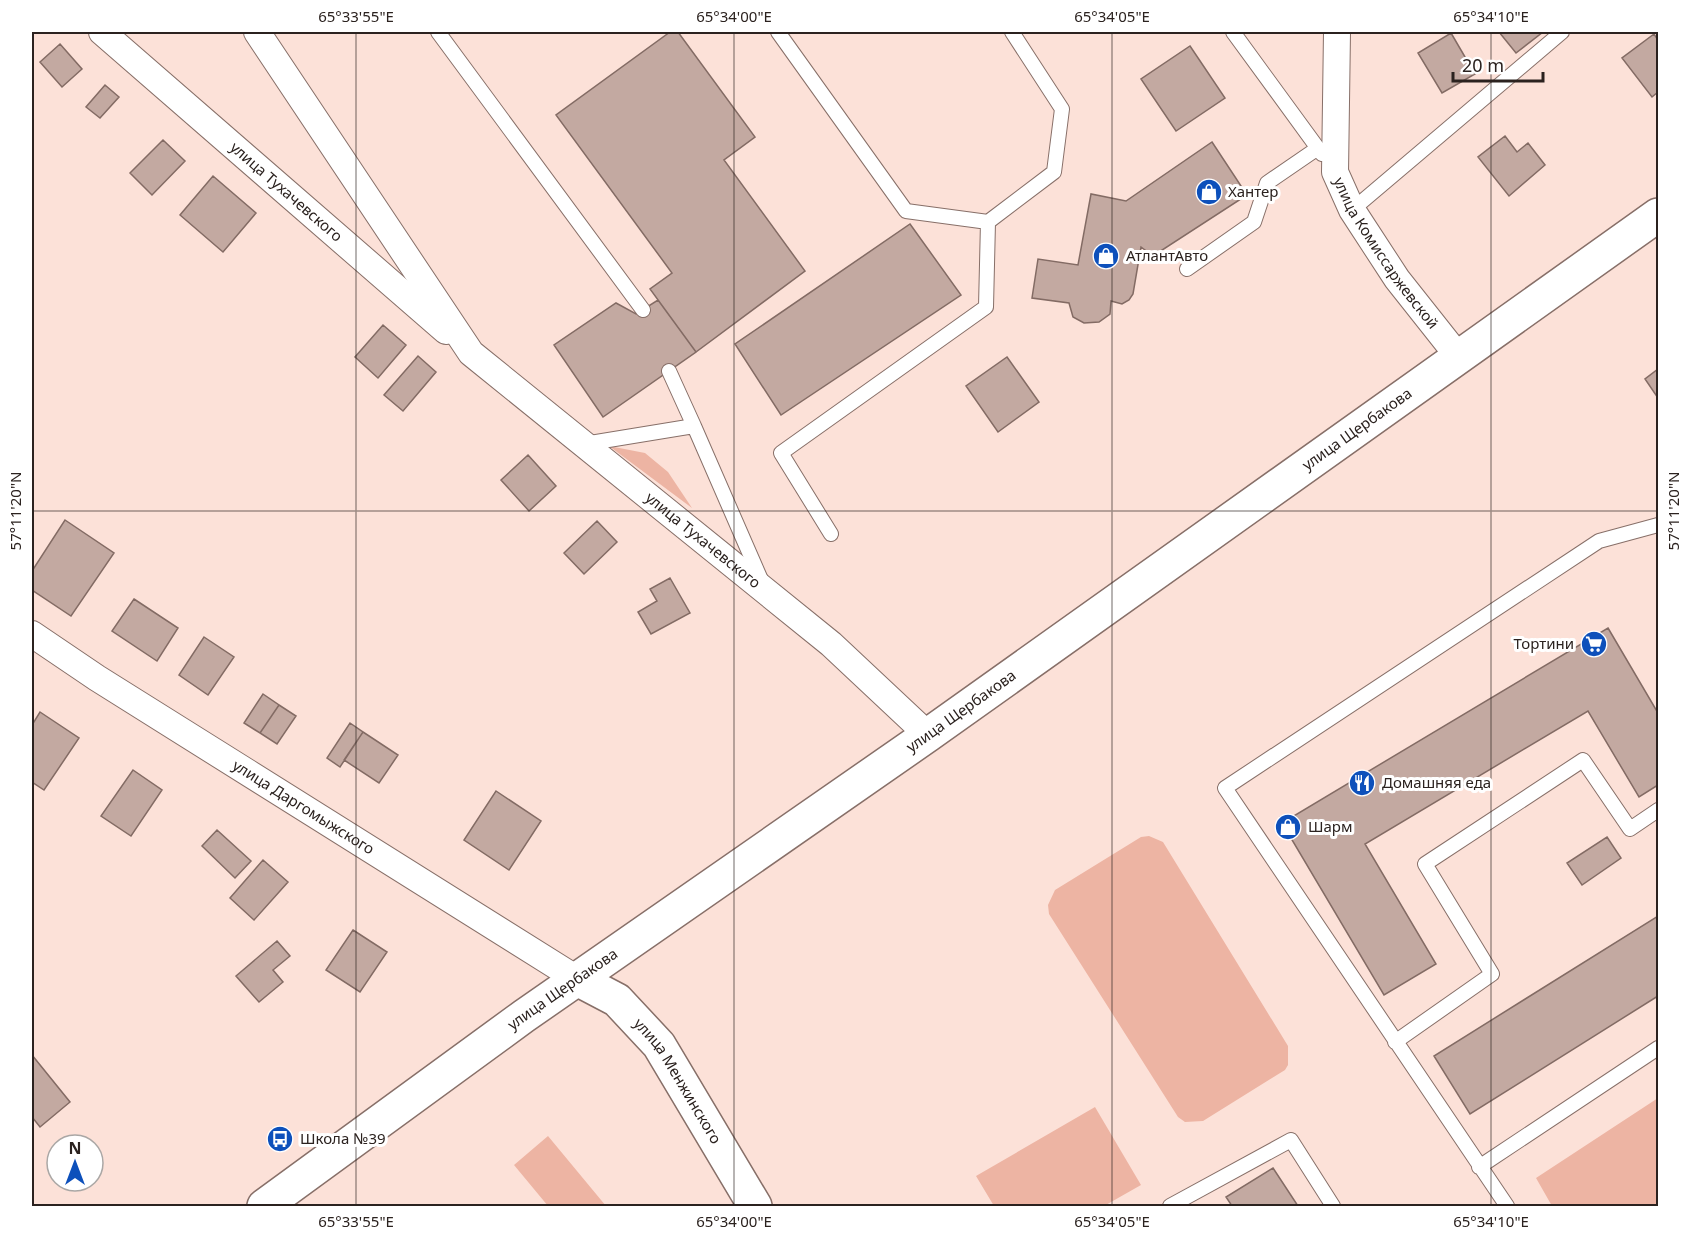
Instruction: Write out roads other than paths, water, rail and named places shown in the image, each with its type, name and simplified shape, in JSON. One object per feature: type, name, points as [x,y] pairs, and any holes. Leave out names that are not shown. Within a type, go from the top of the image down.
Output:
[{"type":"main road","name":"улица Щербакова","points":[[264,1206],[577,979],[928,735],[1659,215]]},
{"type":"main road","name":"улица Менжинского","points":[[577,979],[617,1000],[659,1044],[755,1206]]},
{"type":"street","name":"улица Тухачевского","points":[[102,32],[471,353],[831,644],[928,735]]},
{"type":"street","name":"улица Тухачевского","points":[[257,32],[471,353]]},
{"type":"street","name":"улица Комиссаржевской","points":[[1336,32],[1335,172],[1352,210],[1397,279],[1458,356]]},
{"type":"street","name":"улица Даргомыжского","points":[[32,634],[97,678],[577,979]]},
{"type":"lane","points":[[438,32],[643,310]]},
{"type":"lane","points":[[778,32],[906,211],[988,222],[1054,172],[1062,109],[1012,32]]},
{"type":"lane","points":[[1233,32],[1335,172]]},
{"type":"lane","points":[[1352,210],[1562,32]]},
{"type":"lane","points":[[1187,269],[1254,222],[1267,183],[1318,148]]},
{"type":"lane","points":[[831,534],[781,453],[986,307],[988,222]]},
{"type":"lane","points":[[669,372],[765,590]]},
{"type":"lane","points":[[584,444],[694,426]]},
{"type":"lane","points":[[1507,1206],[1225,788],[1599,541],[1658,526]]},
{"type":"lane","points":[[1395,1042],[1492,974],[1425,864],[1583,760],[1630,829],[1659,810]]},
{"type":"lane","points":[[1479,1167],[1659,1048]]},
{"type":"lane","points":[[1170,1206],[1291,1140],[1333,1206]]},
{"type":"place","name":"Хантер","points":[[1209,192]]},
{"type":"place","name":"АтлантАвто","points":[[1106,256]]},
{"type":"place","name":"Тортини","points":[[1594,644]]},
{"type":"place","name":"Домашняя еда","points":[[1362,783]]},
{"type":"place","name":"Шарм","points":[[1288,827]]},
{"type":"place","name":"Школа №39","points":[[280,1139]]}]
